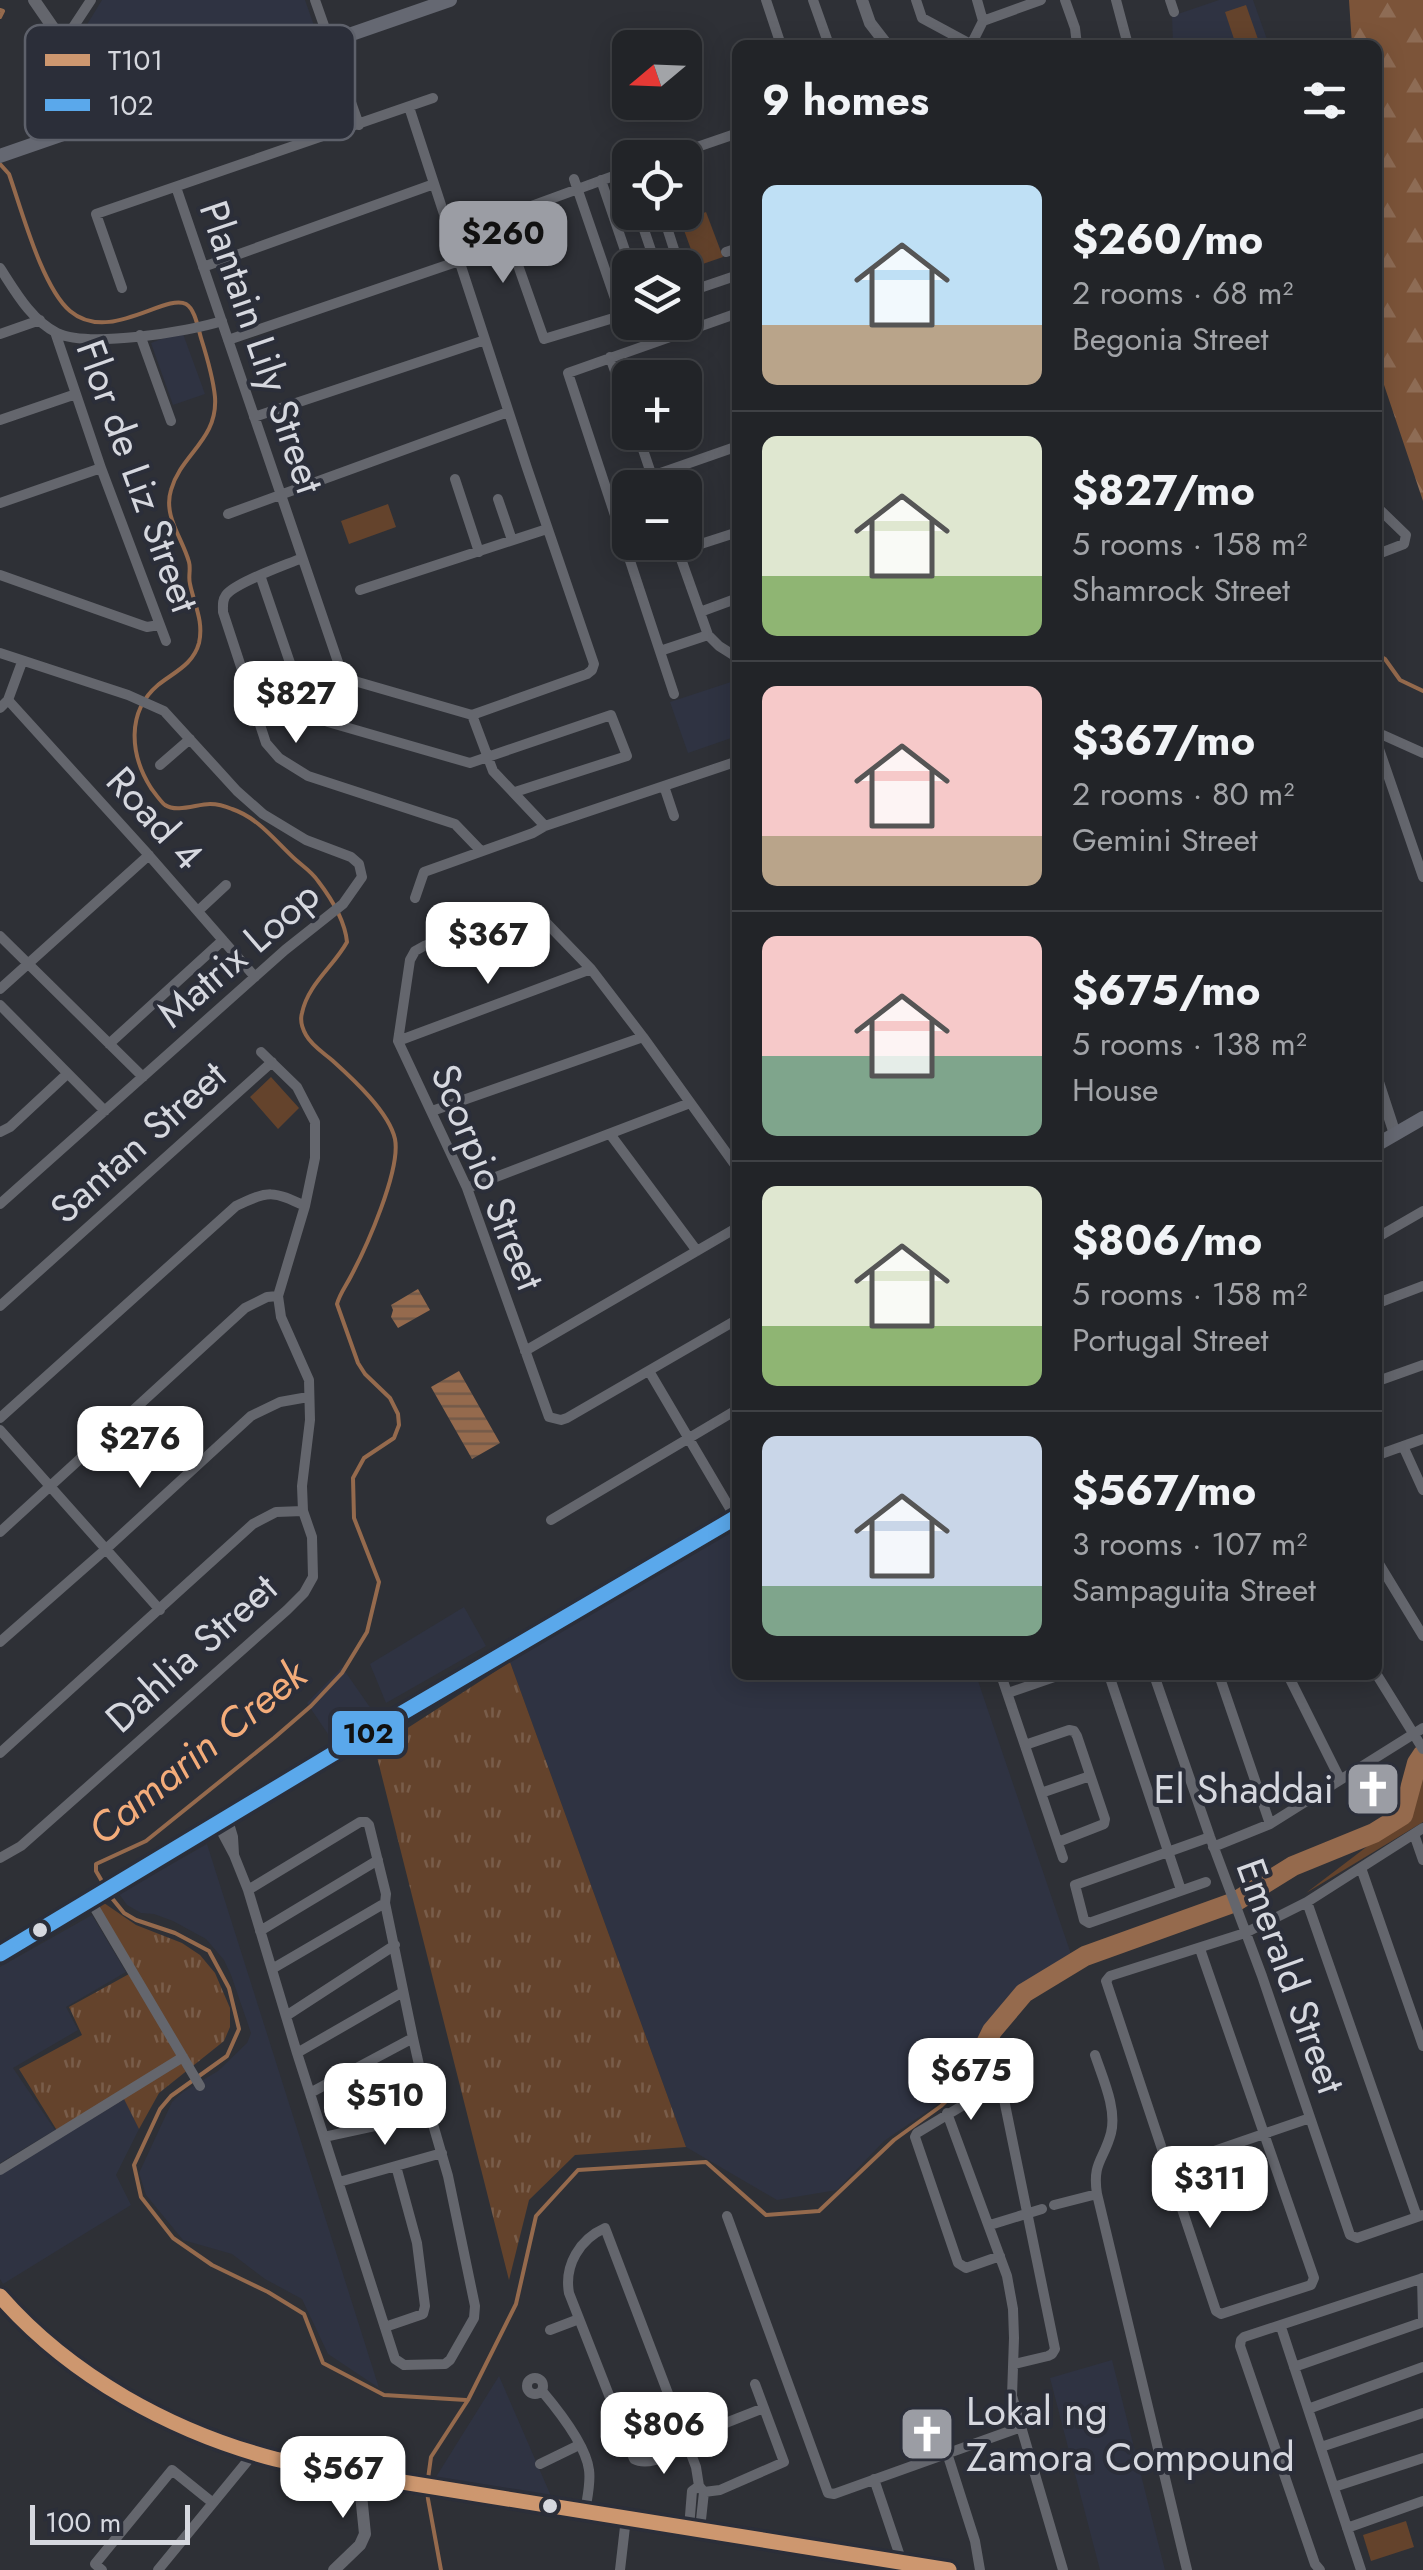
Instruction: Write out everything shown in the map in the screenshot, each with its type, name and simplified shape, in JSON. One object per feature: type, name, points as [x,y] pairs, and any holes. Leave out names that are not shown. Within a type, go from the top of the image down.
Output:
[{"type":"main road","points":[[355,32],[450,0]]},
{"type":"main road","points":[[5,154],[45,140]]},
{"type":"main road","points":[[1382,1142],[1423,1118]]},
{"type":"main road","points":[[0,1954],[732,1518]]},
{"type":"main road","points":[[1,2298],[55,2353],[98,2383],[148,2410],[284,2462],[948,2570]]},
{"type":"street","points":[[34,0],[52,25]]},
{"type":"street","points":[[75,25],[91,0]]},
{"type":"street","points":[[315,0],[324,25]]},
{"type":"street","points":[[766,0],[779,40]]},
{"type":"street","points":[[813,0],[827,40]]},
{"type":"street","points":[[862,0],[870,23],[883,40]]},
{"type":"street","points":[[916,0],[922,18],[963,40]]},
{"type":"street","points":[[974,40],[983,21],[976,0]]},
{"type":"street","points":[[983,21],[1041,0]]},
{"type":"street","points":[[1065,0],[1076,40]]},
{"type":"street","points":[[1116,0],[1127,40]]},
{"type":"street","points":[[355,125],[433,98]]},
{"type":"street","points":[[409,107],[594,664],[587,674],[472,715],[493,771],[544,826]]},
{"type":"street","points":[[355,113],[359,124]]},
{"type":"street","points":[[702,146],[732,135]]},
{"type":"street","points":[[122,288],[96,214],[312,140]]},
{"type":"street","points":[[612,176],[575,184],[501,216],[544,339],[612,318]]},
{"type":"street","points":[[602,180],[626,250]]},
{"type":"street","points":[[203,267],[434,184]]},
{"type":"street","points":[[575,184],[612,278]]},
{"type":"street","name":"Plantain Lily Street","points":[[176,186],[344,675],[396,695],[472,715]]},
{"type":"street","points":[[228,340],[460,262]]},
{"type":"street","points":[[0,268],[40,320],[54,332],[71,338],[140,335],[222,321]]},
{"type":"street","points":[[702,285],[732,277]]},
{"type":"street","points":[[674,694],[568,372],[732,315]]},
{"type":"street","points":[[0,334],[40,320]]},
{"type":"street","name":"Flor de Liz Street","points":[[54,332],[166,642]]},
{"type":"street","points":[[140,335],[171,421]]},
{"type":"street","points":[[254,417],[485,340]]},
{"type":"street","points":[[610,357],[612,363]]},
{"type":"street","points":[[0,420],[76,394]]},
{"type":"street","points":[[228,514],[508,412]]},
{"type":"street","points":[[682,470],[732,449]]},
{"type":"street","points":[[0,503],[101,468]]},
{"type":"street","points":[[454,479],[479,552]]},
{"type":"street","points":[[498,499],[512,540]]},
{"type":"street","points":[[1382,512],[1406,535],[1406,540],[1382,552]]},
{"type":"street","points":[[360,590],[547,529]]},
{"type":"street","points":[[702,541],[732,533]]},
{"type":"street","points":[[302,558],[227,593],[223,602],[266,743],[279,758],[308,776],[456,824],[481,851]]},
{"type":"street","points":[[682,560],[708,635],[732,654]]},
{"type":"street","points":[[0,575],[141,625],[160,625]]},
{"type":"street","points":[[260,575],[301,695],[312,712],[328,722],[470,763],[612,715],[627,756],[514,792]]},
{"type":"street","points":[[700,612],[732,600]]},
{"type":"street","points":[[660,650],[708,635]]},
{"type":"street","name":"Matrix Loop","points":[[0,653],[128,695],[164,711],[262,814],[285,829],[351,857],[359,864],[362,877],[343,904],[0,1204]]},
{"type":"street","points":[[4,704],[22,662]]},
{"type":"street","name":"Road 4","points":[[4,704],[149,855],[255,977]]},
{"type":"street","points":[[1382,734],[1423,753]]},
{"type":"street","points":[[160,765],[190,739]]},
{"type":"street","points":[[1382,758],[1423,877]]},
{"type":"street","points":[[415,898],[424,872],[544,826],[732,763]]},
{"type":"street","points":[[664,786],[674,816]]},
{"type":"street","points":[[0,990],[149,855]]},
{"type":"street","points":[[198,911],[226,885]]},
{"type":"street","name":"Scorpio Street","points":[[591,970],[533,909],[424,946],[414,951],[410,960],[398,1041],[467,1188],[546,1413],[555,1420],[567,1418],[649,1370]]},
{"type":"street","points":[[0,936],[142,1077]]},
{"type":"street","points":[[109,1044],[223,940]]},
{"type":"street","points":[[398,1041],[591,970],[732,1161]]},
{"type":"street","points":[[0,1006],[104,1111]]},
{"type":"street","points":[[432,1111],[643,1036]]},
{"type":"street","points":[[0,1532],[244,1308],[267,1296],[278,1296],[315,1158],[314,1122],[297,1087],[262,1052]]},
{"type":"street","name":"Santan Street","points":[[0,1306],[272,1062]]},
{"type":"street","points":[[0,1132],[68,1074]]},
{"type":"street","points":[[1382,1094],[1395,1134]]},
{"type":"street","points":[[467,1188],[690,1103]]},
{"type":"street","points":[[610,1134],[697,1252]]},
{"type":"street","points":[[0,1418],[236,1206],[255,1196],[276,1193],[305,1206]]},
{"type":"street","points":[[1382,1235],[1423,1211]]},
{"type":"street","points":[[525,1351],[732,1231]]},
{"type":"street","points":[[1382,1301],[1423,1286]]},
{"type":"street","name":"Dahlia Street","points":[[0,1858],[21,1846],[304,1592],[313,1578],[312,1537],[303,1511],[302,1486],[310,1420],[308,1380],[281,1317],[278,1296]]},
{"type":"street","points":[[732,1322],[649,1370],[732,1510]]},
{"type":"street","points":[[1382,1380],[1423,1365]]},
{"type":"street","points":[[0,1642],[251,1416],[280,1402],[308,1397]]},
{"type":"street","points":[[551,1520],[732,1413]]},
{"type":"street","points":[[0,1430],[160,1610]]},
{"type":"street","points":[[1382,1453],[1423,1440]]},
{"type":"street","points":[[1404,1446],[1423,1490]]},
{"type":"street","points":[[0,1754],[259,1520],[276,1512],[303,1511]]},
{"type":"street","points":[[1382,1569],[1423,1636]]},
{"type":"street","points":[[1004,1680],[1063,1858]]},
{"type":"street","points":[[1008,1693],[1046,1680]]},
{"type":"street","points":[[1111,1680],[1181,1890]]},
{"type":"street","name":"Emerald Street","points":[[1156,1680],[1233,1903],[1240,1935],[1262,1976],[1350,2234],[1354,2238],[1420,2216]]},
{"type":"street","points":[[1221,1680],[1270,1824]]},
{"type":"street","points":[[1290,1680],[1340,1779]]},
{"type":"street","points":[[1206,1882],[1089,1923],[1084,1920],[1075,1885],[1167,1851],[1270,1824],[1340,1779],[1420,1739],[1380,1680]]},
{"type":"street","points":[[1025,1745],[1074,1731],[1090,1776],[1104,1824],[1058,1842]]},
{"type":"street","points":[[1041,1792],[1090,1776]]},
{"type":"street","points":[[222,1820],[233,1838],[234,1855],[398,2363],[445,2364],[474,2318],[475,2306],[403,1992],[386,1894],[366,1822],[248,1890]]},
{"type":"street","points":[[1200,1949],[1313,2282],[1218,2314],[1106,1981],[1110,1976],[1240,1935],[1306,1902],[1419,1831],[1423,1860]]},
{"type":"street","points":[[260,1931],[378,1860]]},
{"type":"street","points":[[1361,1868],[1423,2046]]},
{"type":"street","points":[[90,1900],[200,2086]]},
{"type":"street","points":[[272,1969],[385,1902]]},
{"type":"street","points":[[1306,1902],[1420,2216]]},
{"type":"street","points":[[286,2016],[395,1945]]},
{"type":"street","points":[[297,2053],[403,1992]]},
{"type":"street","points":[[310,2093],[413,2038]]},
{"type":"street","points":[[1095,2055],[1108,2096],[1112,2130],[1098,2162],[1097,2194],[1187,2570]]},
{"type":"street","points":[[0,2170],[186,2062]]},
{"type":"street","points":[[1000,2256],[966,2268],[958,2264],[915,2143],[917,2133],[999,2076],[1055,2348],[1048,2356],[1014,2364]]},
{"type":"street","points":[[947,2113],[1007,2276],[1013,2309],[1011,2388],[1063,2570]]},
{"type":"street","points":[[324,2137],[430,2114]]},
{"type":"street","points":[[1168,2167],[1310,2118]]},
{"type":"street","points":[[339,2182],[442,2153]]},
{"type":"street","points":[[385,2327],[418,2317],[425,2306],[416,2242],[396,2166]]},
{"type":"street","points":[[1054,2205],[1097,2194]]},
{"type":"street","points":[[990,2225],[1042,2208]]},
{"type":"street","points":[[727,2216],[826,2490],[834,2494],[1021,2427]]},
{"type":"street","points":[[688,2446],[646,2462],[634,2458],[579,2319],[567,2285],[570,2268],[583,2242],[604,2228],[688,2446],[696,2468],[701,2489],[694,2529]]},
{"type":"street","points":[[1294,2367],[1423,2321],[1422,2278],[1240,2340],[1319,2570]]},
{"type":"street","points":[[550,2330],[579,2319]]},
{"type":"street","points":[[1281,2326],[1361,2570]]},
{"type":"street","points":[[1308,2409],[1423,2367]]},
{"type":"street","points":[[701,2489],[720,2490],[784,2462],[755,2384]]},
{"type":"street","points":[[542,2392],[580,2445],[590,2472],[585,2512]]},
{"type":"street","points":[[718,2426],[764,2408]]},
{"type":"street","points":[[1320,2447],[1423,2413]]},
{"type":"street","points":[[540,2464],[580,2445]]},
{"type":"street","points":[[158,2570],[254,2453]]},
{"type":"street","points":[[947,2453],[980,2570]]},
{"type":"street","points":[[1334,2487],[1423,2458]]},
{"type":"street","points":[[102,2570],[95,2564],[172,2470],[213,2503]]},
{"type":"street","points":[[334,2570],[360,2545],[365,2534],[359,2474]]},
{"type":"street","points":[[874,2480],[902,2562]]},
{"type":"street","points":[[1347,2528],[1423,2501]]},
{"type":"street","points":[[620,2570],[626,2518]]},
{"type":"shaded area","points":[[102,0],[305,0],[314,25],[87,25]]},
{"type":"shaded area","points":[[1219,0],[1253,0],[1267,40],[1173,40],[1172,16]]},
{"type":"shaded area","points":[[182,331],[205,394],[173,405],[151,343]]},
{"type":"shaded area","points":[[732,682],[732,738],[688,753],[670,702]]},
{"type":"shaded area","points":[[418,1289],[430,1310],[398,1328],[391,1317],[391,1305]]},
{"type":"shaded area","points":[[459,1371],[500,1443],[472,1459],[431,1387]]},
{"type":"shaded area","points":[[732,1529],[732,1680],[978,1680],[1072,1957],[1005,1999],[961,2084],[884,2141],[837,2190],[777,2200],[686,2147],[510,1662]]},
{"type":"shaded area","points":[[464,1607],[486,1646],[386,1703],[370,1664]]},
{"type":"shaded area","points":[[342,1667],[376,1716],[332,1740],[307,1703]]},
{"type":"shaded area","points":[[207,1844],[379,2388],[328,2354],[302,2299],[265,2279],[232,2254],[183,2240],[146,2195],[139,2173],[172,2102],[218,2071],[247,2043],[251,2033],[224,1960],[206,1939],[173,1921],[141,1913],[127,1905],[119,1894]]},
{"type":"shaded area","points":[[92,1915],[126,1972],[66,2007],[78,2030],[13,2068],[55,2130],[0,2163],[0,1967]]},
{"type":"shaded area","points":[[124,2098],[139,2129],[116,2175],[131,2205],[3,2284],[0,2174]]},
{"type":"shaded area","points":[[1112,2360],[1165,2570],[1100,2570],[1050,2378]]},
{"type":"shaded area","points":[[499,2376],[551,2496],[436,2477]]},
{"type":"green space","points":[[1349,0],[1423,0],[1423,501],[1382,379],[1382,40],[1352,40]]},
{"type":"green space","points":[[1246,5],[1258,40],[1234,40],[1225,12]]},
{"type":"green space","points":[[706,212],[723,257],[702,264],[702,250],[691,250],[684,230],[702,230],[702,214]]},
{"type":"green space","points":[[388,504],[396,527],[349,544],[341,521]]},
{"type":"green space","points":[[271,1077],[299,1108],[278,1129],[250,1097]]},
{"type":"green space","points":[[510,1662],[686,2147],[575,2155],[529,2200],[509,2280],[375,1749]]},
{"type":"green space","points":[[1423,1762],[1423,1822],[1306,1893],[1407,1816]]},
{"type":"green space","points":[[104,1903],[136,1925],[182,1943],[200,1955],[215,1973],[230,2008],[230,2027],[224,2041],[159,2093],[139,2129],[124,2099],[61,2137],[19,2069],[82,2035],[69,2007],[129,1974],[93,1911]]},
{"type":"green space","points":[[401,2087],[406,2112],[361,2122],[356,2097]]},
{"type":"green space","points":[[1406,2521],[1414,2547],[1371,2561],[1363,2535]]},
{"type":"waterway","name":"Camarin Creek","points":[[0,10],[0,17]]},
{"type":"waterway","name":"Camarin Creek","points":[[0,164],[9,174],[50,285],[70,311],[85,320],[102,322],[177,302],[189,306],[194,314],[211,375],[214,412],[205,436],[176,477],[169,509],[189,562],[200,635],[192,657],[158,685],[140,708],[135,734],[139,762],[151,788],[165,805],[181,808],[215,804],[242,813],[311,872],[328,895],[347,942],[310,993],[302,1013],[302,1027],[311,1043],[378,1107],[395,1139],[393,1170],[381,1209],[337,1304],[358,1363],[390,1398],[398,1414],[394,1438],[364,1458],[353,1478],[354,1518],[379,1582],[367,1632],[342,1673],[274,1738],[146,1841],[96,1864],[103,1883]]},
{"type":"waterway","points":[[1382,657],[1400,680],[1423,691]]},
{"type":"waterway","points":[[968,2080],[992,2031],[1024,1993],[1085,1956],[1235,1902],[1293,1866],[1374,1833],[1403,1815],[1423,1754]]},
{"type":"waterway","name":"Camarin Creek","points":[[111,1897],[136,1920],[175,1933],[209,1951],[229,1988],[239,2029],[227,2056],[171,2096],[160,2109],[134,2165],[141,2197],[173,2238],[212,2265],[304,2314],[323,2363],[384,2395],[466,2400]]},
{"type":"waterway","points":[[441,2570],[428,2499],[431,2457],[468,2400],[516,2304],[536,2216],[578,2170],[706,2162],[766,2215],[819,2211],[894,2140],[941,2106],[968,2080]]},
{"type":"transit line","name":"102","points":[[0,1954],[732,1520]]},
{"type":"transit line","name":"T101","points":[[0,2296],[28,2325],[91,2376],[161,2417],[236,2448],[306,2466],[949,2570]]},
{"type":"place","name":"El Shaddai","points":[[1373,1789]]},
{"type":"place","name":"Lokal ng Zamora Compound","points":[[927,2434]]}]
